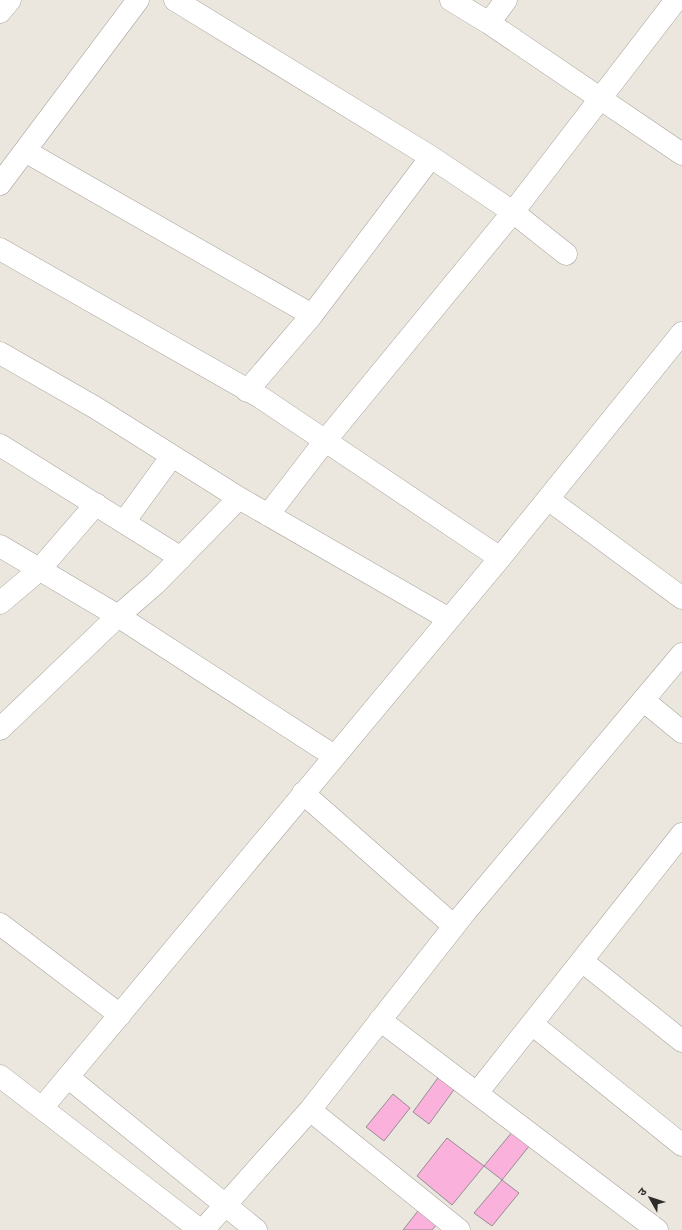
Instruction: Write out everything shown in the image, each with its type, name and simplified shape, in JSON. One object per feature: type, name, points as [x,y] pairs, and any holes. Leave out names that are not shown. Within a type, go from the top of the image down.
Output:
[{"type":"street","points":[[0,12],[10,0]]},
{"type":"street","points":[[0,184],[138,0]]},
{"type":"street","points":[[175,0],[431,157],[513,212],[566,254]]},
{"type":"street","points":[[450,0],[489,23],[682,154]]},
{"type":"street","points":[[489,23],[506,0]]},
{"type":"street","points":[[268,515],[325,441],[513,212],[600,97],[677,8]]},
{"type":"street","points":[[25,151],[312,315]]},
{"type":"street","points":[[248,390],[312,315],[431,157]]},
{"type":"street","points":[[0,249],[248,390],[500,558]]},
{"type":"street","points":[[56,1093],[303,793],[500,558],[682,333]]},
{"type":"street","points":[[0,352],[96,408],[239,498],[449,619]]},
{"type":"street","points":[[0,445],[181,558]]},
{"type":"street","points":[[124,522],[172,456]]},
{"type":"street","points":[[0,729],[118,616],[155,584],[239,498]]},
{"type":"street","points":[[548,499],[682,598]]},
{"type":"street","points":[[0,603],[39,570],[96,504]]},
{"type":"street","points":[[0,546],[118,616],[334,756]]},
{"type":"street","points":[[211,1221],[310,1110],[454,926],[682,654]]},
{"type":"street","points":[[644,700],[682,732]]},
{"type":"street","points":[[303,793],[454,926]]},
{"type":"street","points":[[477,1093],[682,834]]},
{"type":"street","points":[[0,924],[120,1015]]},
{"type":"street","points":[[582,961],[682,1041]]},
{"type":"street","points":[[380,1020],[657,1230]]},
{"type":"street","points":[[532,1024],[682,1146]]},
{"type":"street","points":[[0,1076],[56,1093],[211,1221],[256,1230]]},
{"type":"street","points":[[56,1093],[211,1221]]},
{"type":"street","points":[[310,1110],[459,1230]]},
{"type":"building","points":[[440,1075],[456,1087],[429,1124],[413,1112]]},
{"type":"building","points":[[393,1094],[410,1108],[384,1141],[366,1127]]},
{"type":"building","points":[[513,1131],[530,1145],[502,1180],[484,1166]]},
{"type":"building","points":[[447,1138],[484,1166],[452,1205],[417,1176]]},
{"type":"building","points":[[502,1180],[519,1193],[492,1226],[474,1213]]},
{"type":"building","points":[[425,1202],[443,1217],[432,1230],[403,1230]]}]
